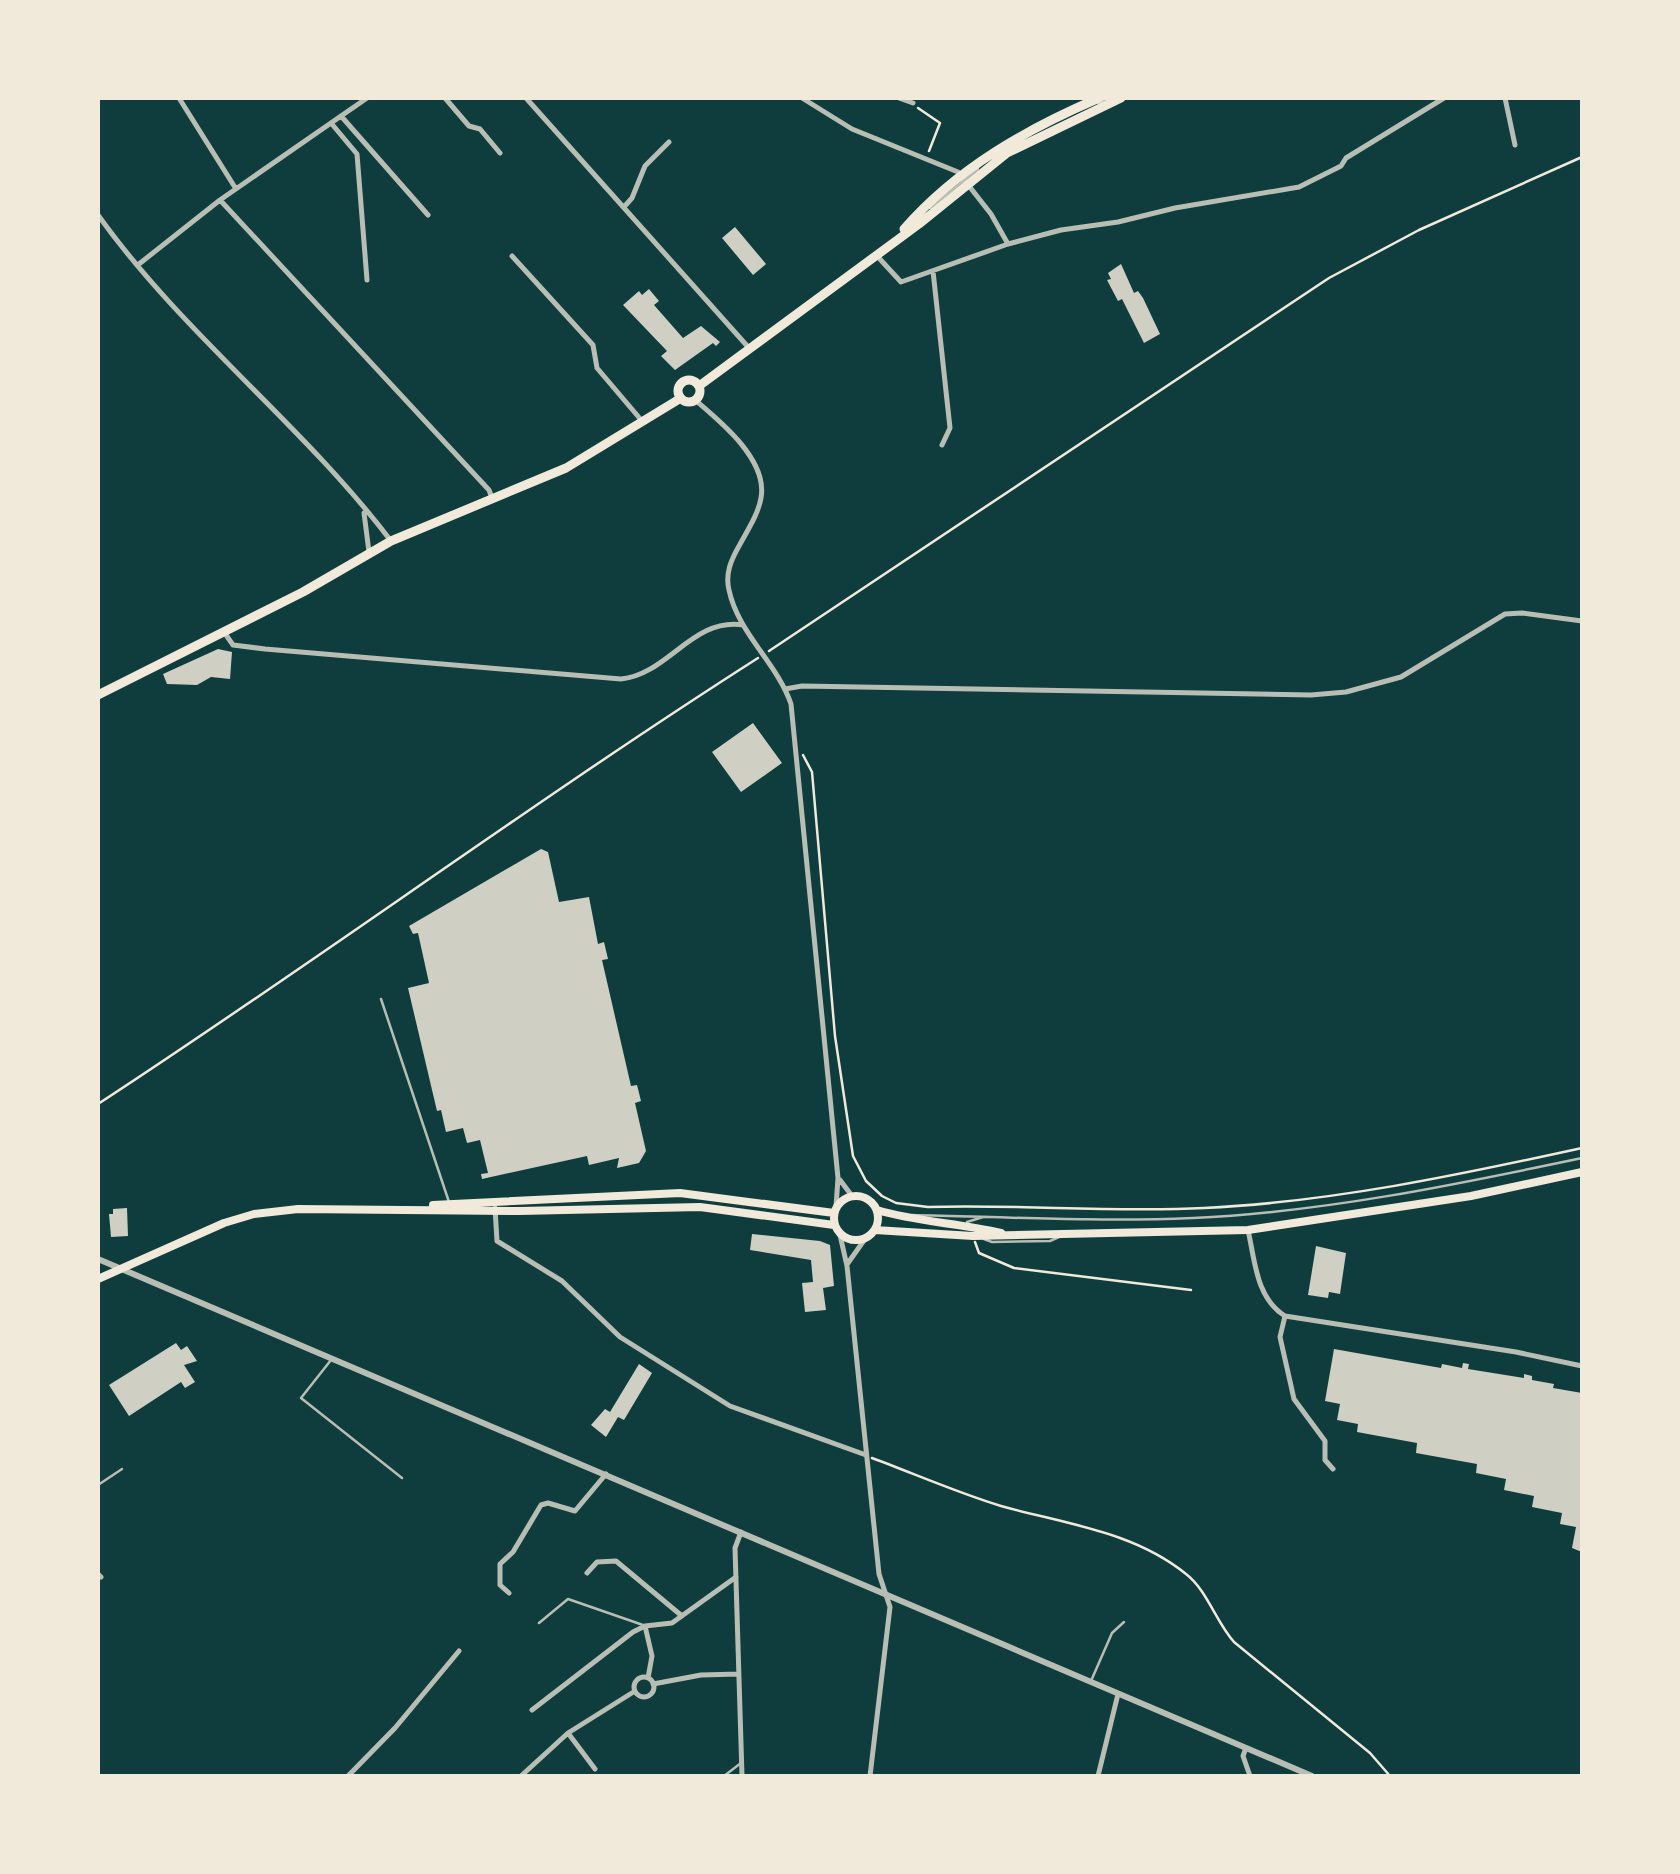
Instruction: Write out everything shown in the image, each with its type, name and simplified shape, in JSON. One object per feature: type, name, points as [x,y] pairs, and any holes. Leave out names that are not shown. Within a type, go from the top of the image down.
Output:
[{"type":"main road","points":[[699,386],[896,240],[1007,142],[1099,98]]},
{"type":"main road","points":[[896,240],[921,212],[964,180],[1028,142],[1122,98]]},
{"type":"main road","points":[[694,381],[699,386],[695,400],[687,402],[680,398],[678,388],[683,382],[694,381]]},
{"type":"main road","points":[[98,696],[391,541],[566,468],[680,398]]},
{"type":"main road","points":[[835,1210],[834,1225],[840,1235],[851,1240],[864,1239],[875,1230],[973,1236],[1248,1230],[1471,1196],[1582,1172]]},
{"type":"main road","points":[[98,1279],[202,1231],[254,1214],[298,1209],[495,1205],[680,1193],[835,1210],[852,1196],[866,1198],[877,1210],[890,1214],[963,1223],[1010,1235]]},
{"type":"main road","points":[[398,1208],[450,1203],[700,1207],[834,1225]]},
{"type":"main road","points":[[875,1230],[877,1210]]},
{"type":"street","points":[[179,98],[236,189]]},
{"type":"street","points":[[139,264],[220,200],[367,98]]},
{"type":"street","points":[[444,98],[469,126],[480,129],[500,153]]},
{"type":"street","points":[[526,98],[749,348]]},
{"type":"street","points":[[802,98],[852,129],[953,169],[991,214],[1008,244]]},
{"type":"street","points":[[899,98],[913,103]]},
{"type":"street","points":[[876,254],[900,282],[1061,230],[1299,187],[1340,166],[1346,158],[1444,98]]},
{"type":"street","points":[[1504,98],[1515,145]]},
{"type":"street","points":[[341,115],[428,214]]},
{"type":"street","points":[[331,122],[358,154],[367,280]]},
{"type":"street","points":[[624,207],[632,198],[645,166],[669,142]]},
{"type":"street","points":[[220,200],[492,498]]},
{"type":"street","points":[[98,215],[391,541]]},
{"type":"street","points":[[512,256],[593,345],[597,368],[642,420]]},
{"type":"street","points":[[933,271],[950,428],[942,445]]},
{"type":"street","points":[[695,400],[751,458],[761,478],[758,509],[732,558],[728,576],[732,600],[744,626],[777,674],[791,704],[838,1178],[835,1210]]},
{"type":"street","points":[[364,510],[369,553]]},
{"type":"street","points":[[786,689],[802,686],[1311,695],[1362,689],[1401,677],[1505,614],[1582,621]]},
{"type":"street","points":[[224,632],[233,645],[249,647],[622,678],[640,674],[718,625],[744,626]]},
{"type":"street","points":[[838,1178],[852,1196]]},
{"type":"street","points":[[495,1205],[497,1241],[562,1282],[636,1348],[730,1406],[866,1455]]},
{"type":"street","points":[[1248,1230],[1262,1291],[1275,1310],[1285,1316],[1582,1366]]},
{"type":"street","points":[[840,1235],[847,1266],[883,1593],[890,1607],[870,1776]]},
{"type":"street","points":[[847,1266],[864,1239]]},
{"type":"street","points":[[98,1259],[1312,1776]]},
{"type":"street","points":[[1285,1316],[1280,1337],[1294,1400],[1325,1441],[1325,1460],[1333,1469]]},
{"type":"street","points":[[510,1593],[500,1585],[500,1564],[513,1552],[541,1505],[548,1503],[575,1511],[606,1474]]},
{"type":"street","points":[[741,1532],[735,1548],[742,1776]]},
{"type":"street","points":[[586,1572],[597,1562],[616,1561],[682,1616]]},
{"type":"street","points":[[532,1710],[644,1626],[672,1623],[736,1577]]},
{"type":"street","points":[[635,1690],[642,1697],[649,1696],[652,1656],[644,1626]]},
{"type":"street","points":[[348,1776],[396,1728],[459,1651]]},
{"type":"street","points":[[521,1776],[568,1732],[635,1690],[639,1679],[739,1674]]},
{"type":"street","points":[[1098,1776],[1118,1694]]},
{"type":"street","points":[[568,1732],[595,1769]]},
{"type":"street","points":[[1246,1748],[1243,1756],[1250,1776]]},
{"type":"lane","points":[[964,180],[1010,146],[1111,98]]},
{"type":"lane","points":[[381,1000],[450,1203]]},
{"type":"lane","points":[[890,1214],[1222,1216],[1348,1202],[1582,1158]]},
{"type":"lane","points":[[930,1232],[984,1217]]},
{"type":"lane","points":[[973,1236],[992,1242],[1038,1242],[1065,1234]]},
{"type":"lane","points":[[332,1359],[301,1398],[402,1478]]},
{"type":"lane","points":[[98,1485],[122,1470]]},
{"type":"lane","points":[[539,1623],[568,1599],[644,1626]]},
{"type":"lane","points":[[1090,1682],[1112,1634],[1124,1622]]},
{"type":"lane","points":[[724,1776],[742,1762]]},
{"type":"path","points":[[913,103],[940,123],[926,158]]},
{"type":"path","points":[[98,1104],[580,775],[1329,278],[1419,230],[1582,157]]},
{"type":"path","points":[[803,755],[812,772],[835,1036],[849,1142],[866,1181],[886,1199],[928,1207],[1206,1208],[1338,1194],[1582,1148]]},
{"type":"path","points":[[973,1236],[979,1253],[1014,1268],[1191,1290]]},
{"type":"path","points":[[866,1455],[994,1504],[1118,1535],[1182,1570],[1234,1642],[1370,1753],[1390,1776]]},
{"type":"building","points":[[735,227],[766,264],[753,275],[722,238]]},
{"type":"building","points":[[1121,264],[1160,334],[1144,343],[1122,299],[1118,301],[1107,280],[1111,279],[1108,273]]},
{"type":"building","points":[[649,289],[659,301],[654,305],[683,338],[701,326],[720,342],[675,370],[661,356],[667,351],[623,305],[639,291],[642,295]]},
{"type":"building","points":[[218,649],[232,652],[230,679],[211,677],[197,685],[167,684],[163,674]]},
{"type":"building","points":[[753,723],[782,763],[741,792],[712,752]]},
{"type":"building","points":[[541,849],[548,852],[559,902],[589,897],[598,944],[604,942],[608,959],[602,960],[631,1086],[637,1085],[641,1101],[635,1103],[646,1151],[639,1163],[617,1168],[619,1158],[589,1165],[587,1156],[482,1179],[481,1174],[488,1173],[480,1140],[467,1143],[463,1128],[446,1132],[441,1110],[437,1111],[408,988],[429,983],[418,933],[413,934],[409,926]]},
{"type":"building","points":[[127,1208],[128,1236],[111,1237],[109,1214],[113,1214],[113,1209]]},
{"type":"building","points":[[752,1234],[830,1245],[834,1286],[823,1288],[826,1310],[805,1312],[802,1283],[813,1282],[811,1260],[750,1250]]},
{"type":"building","points":[[1316,1246],[1346,1253],[1340,1294],[1329,1292],[1328,1298],[1308,1295]]},
{"type":"building","points":[[176,1343],[181,1350],[187,1346],[197,1361],[184,1365],[195,1382],[185,1388],[181,1382],[129,1416],[109,1385]]},
{"type":"building","points":[[1334,1349],[1441,1368],[1442,1364],[1462,1368],[1463,1363],[1469,1364],[1468,1369],[1524,1378],[1524,1374],[1532,1376],[1532,1380],[1554,1384],[1553,1388],[1582,1393],[1582,1552],[1572,1548],[1576,1527],[1560,1524],[1562,1513],[1532,1507],[1534,1496],[1504,1490],[1506,1479],[1476,1473],[1477,1464],[1416,1453],[1417,1443],[1357,1432],[1358,1424],[1337,1420],[1340,1404],[1325,1401]]},
{"type":"building","points":[[639,1364],[652,1373],[624,1420],[618,1417],[606,1437],[591,1425],[605,1409],[610,1412]]}]
